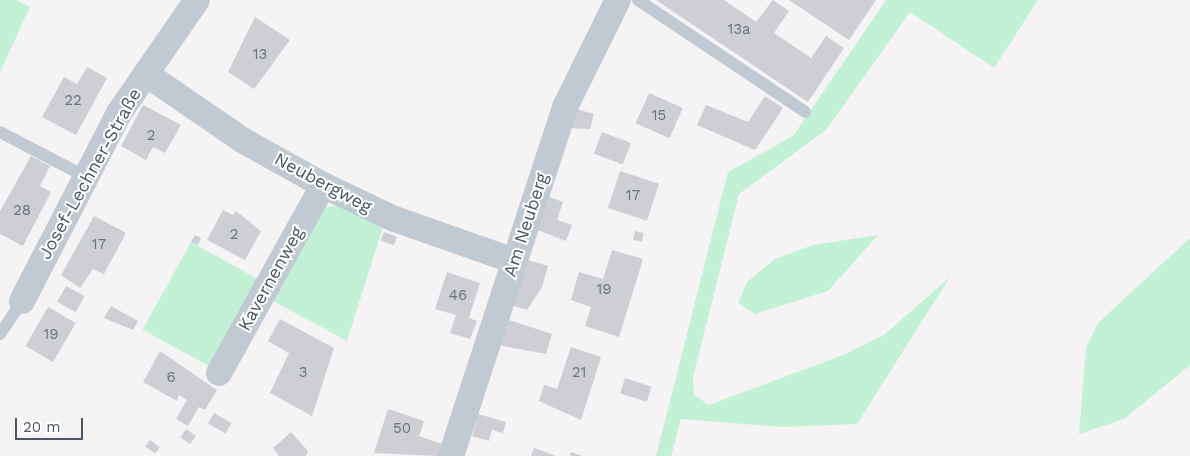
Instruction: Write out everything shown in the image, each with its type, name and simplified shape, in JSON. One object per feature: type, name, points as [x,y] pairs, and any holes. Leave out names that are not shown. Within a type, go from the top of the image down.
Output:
[{"type":"street","name":"Josef-Lechner-Straße","points":[[22,302],[86,177],[146,74],[197,0]]},
{"type":"street","name":"Am Neuberg","points":[[451,456],[566,105],[618,0]]},
{"type":"street","name":"Neubergweg","points":[[146,74],[244,141],[323,185],[392,218],[514,261]]},
{"type":"street","name":"Kavernenweg","points":[[219,373],[323,185]]},
{"type":"lane","points":[[638,0],[805,112]]},
{"type":"lane","points":[[0,132],[86,177]]},
{"type":"lane","points":[[0,334],[22,302]]},
{"type":"green space","points":[[0,0],[16,0],[30,7],[0,72]]},
{"type":"green space","points":[[886,0],[1038,0],[994,68],[910,12],[826,130],[739,194],[693,377],[694,395],[709,405],[843,355],[884,335],[950,277],[857,424],[783,427],[681,419],[671,456],[656,456],[728,172],[793,136]]},
{"type":"green space","points":[[336,205],[383,227],[347,341],[271,300],[324,208]]},
{"type":"green space","points":[[878,235],[828,291],[755,314],[738,303],[747,282],[775,259],[813,245]]},
{"type":"green space","points":[[1190,238],[1190,365],[1124,419],[1079,434],[1086,348],[1098,323]]},
{"type":"green space","points":[[191,242],[259,280],[211,367],[143,329]]},
{"type":"building","points":[[656,0],[724,0],[756,22],[773,0],[789,11],[774,33],[811,58],[826,36],[844,48],[808,102]]},
{"type":"building","points":[[789,0],[876,0],[849,40]]},
{"type":"building","points":[[255,17],[290,40],[254,89],[228,72]]},
{"type":"building","points":[[87,67],[107,78],[76,135],[42,117],[64,77],[77,84]]},
{"type":"building","points":[[649,93],[683,108],[669,138],[636,123]]},
{"type":"building","points":[[765,96],[783,108],[755,150],[697,125],[706,105],[748,122]]},
{"type":"building","points":[[143,105],[181,125],[165,153],[153,147],[146,160],[121,146]]},
{"type":"building","points":[[573,108],[594,114],[590,129],[568,128]]},
{"type":"building","points":[[602,132],[631,143],[623,165],[594,153]]},
{"type":"building","points":[[31,156],[50,166],[40,186],[51,192],[23,246],[0,234],[0,211]]},
{"type":"building","points":[[620,171],[659,184],[647,221],[608,208]]},
{"type":"building","points":[[549,197],[563,202],[557,220],[572,225],[566,241],[537,230]]},
{"type":"building","points":[[223,210],[233,215],[236,211],[261,231],[245,260],[207,240]]},
{"type":"building","points":[[94,216],[126,233],[104,274],[93,269],[80,288],[61,275]]},
{"type":"building","points":[[635,231],[644,233],[642,242],[633,240]]},
{"type":"building","points":[[384,232],[397,237],[394,245],[381,240]]},
{"type":"building","points":[[195,235],[201,238],[198,245],[191,242]]},
{"type":"building","points":[[612,250],[643,259],[619,337],[585,326],[591,307],[571,300],[579,272],[603,279]]},
{"type":"building","points":[[528,260],[548,266],[542,287],[527,310],[511,305]]},
{"type":"building","points":[[447,272],[480,283],[469,318],[477,321],[470,339],[450,333],[456,315],[435,309]]},
{"type":"building","points":[[66,286],[84,296],[76,312],[57,302]]},
{"type":"building","points":[[111,306],[138,321],[133,330],[104,318]]},
{"type":"building","points":[[48,307],[76,323],[53,362],[26,346]]},
{"type":"building","points":[[280,319],[334,348],[312,416],[270,393],[289,353],[268,341]]},
{"type":"building","points":[[506,319],[552,334],[546,354],[498,345]]},
{"type":"building","points":[[571,347],[601,357],[581,420],[539,401],[544,385],[557,389]]},
{"type":"building","points":[[160,351],[217,390],[205,410],[199,407],[188,426],[176,419],[187,400],[179,395],[177,401],[143,382]]},
{"type":"building","points":[[625,378],[652,387],[647,402],[620,393]]},
{"type":"building","points":[[388,409],[424,421],[419,436],[442,444],[438,456],[374,453]]},
{"type":"building","points":[[214,413],[231,423],[225,433],[208,423]]},
{"type":"building","points":[[478,414],[506,422],[503,433],[492,430],[489,441],[472,436]]},
{"type":"building","points":[[186,429],[196,436],[190,444],[180,437]]},
{"type":"building","points":[[291,432],[308,451],[306,456],[279,456],[273,448]]},
{"type":"building","points":[[150,440],[160,447],[155,453],[145,447]]},
{"type":"building","points":[[534,448],[556,456],[531,456]]},
{"type":"building","points":[[571,452],[582,456],[570,456]]}]
